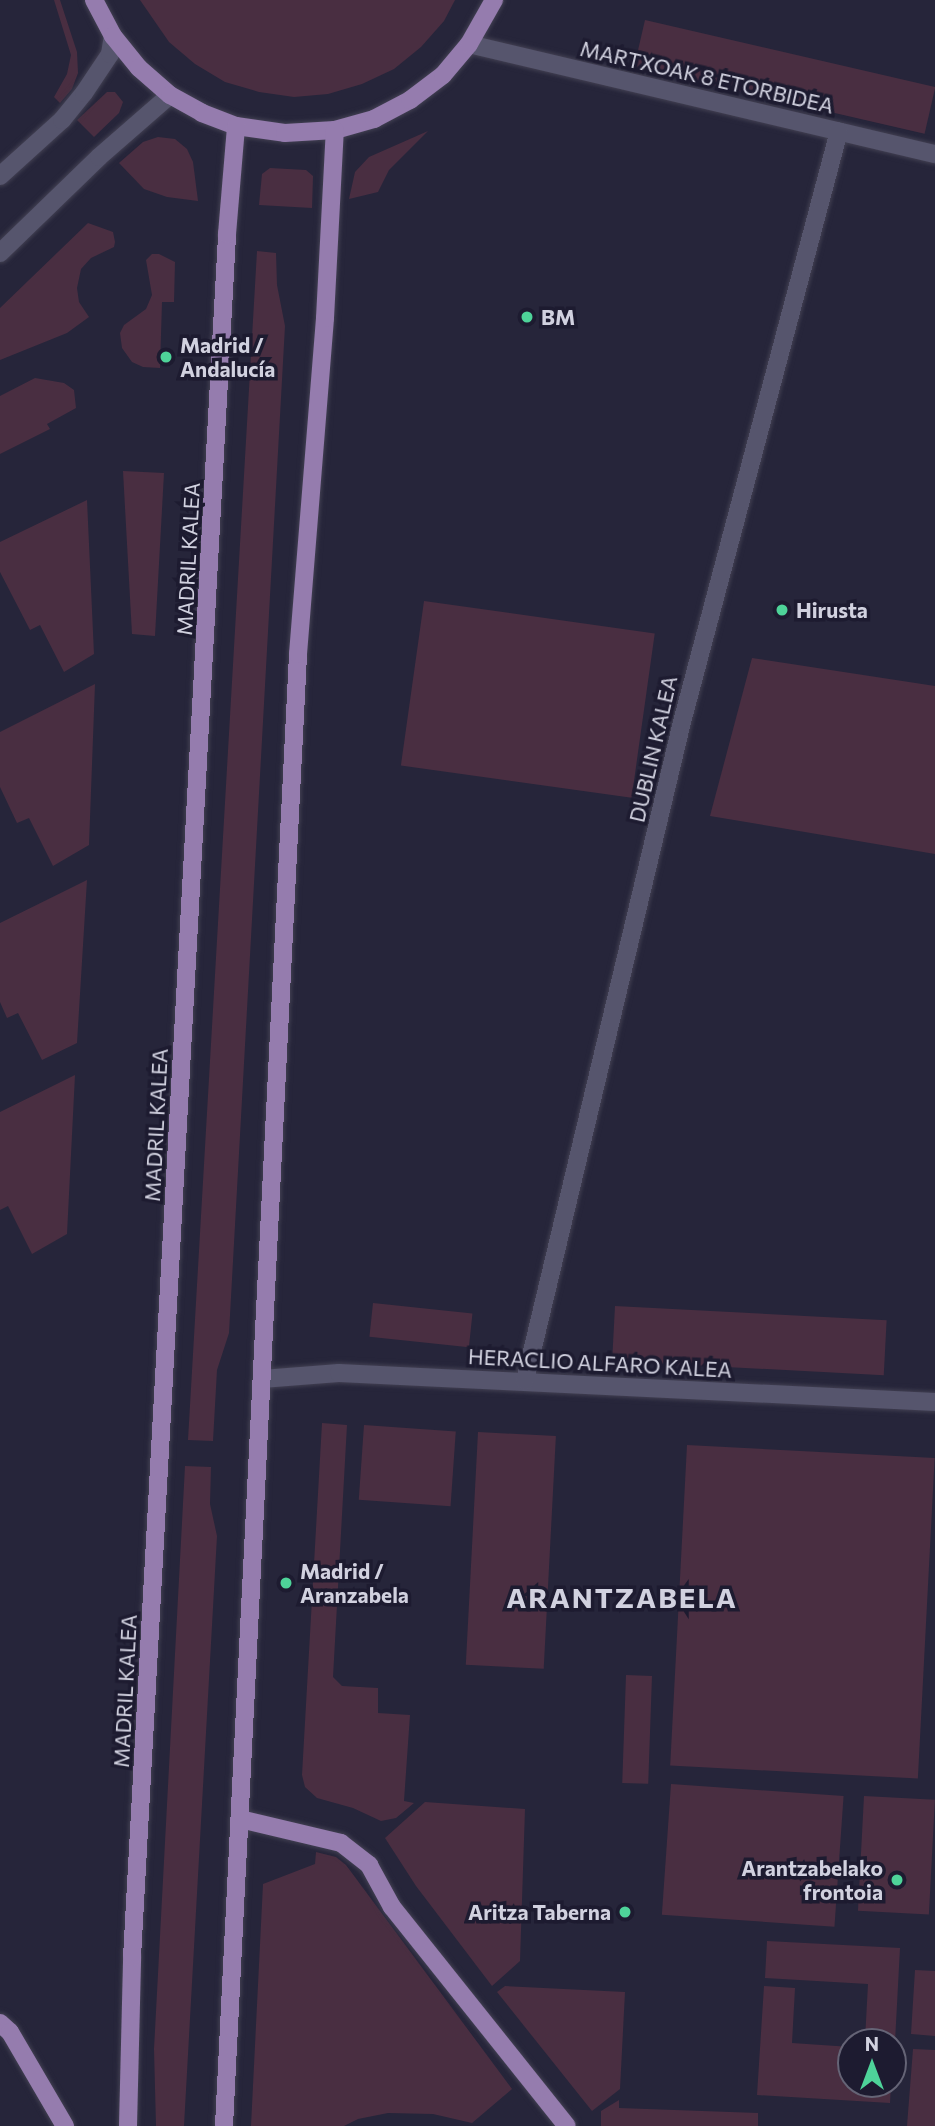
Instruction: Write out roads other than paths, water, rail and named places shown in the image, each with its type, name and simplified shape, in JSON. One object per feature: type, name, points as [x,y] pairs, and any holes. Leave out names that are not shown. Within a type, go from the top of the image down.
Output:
[{"type":"main road","points":[[94,0],[113,36],[139,68],[170,94],[202,113],[236,126],[285,133],[335,130],[374,118],[410,100],[443,75],[469,44],[494,0]]},
{"type":"main road","name":"MADRIL KALEA","points":[[128,2126],[133,1943],[227,234],[236,126]]},
{"type":"main road","points":[[225,2126],[298,654],[325,318],[335,130]]},
{"type":"main road","points":[[240,1819],[341,1843],[369,1866],[392,1907],[567,2126]]},
{"type":"main road","points":[[0,2023],[10,2032],[24,2053],[65,2126]]},
{"type":"street","points":[[0,176],[62,120],[84,93],[110,54],[113,36]]},
{"type":"street","name":"MARTXOAK 8 ETORBIDEA","points":[[469,44],[935,154]]},
{"type":"street","points":[[0,253],[99,157],[170,94]]},
{"type":"street","name":"DUBLIN KALEA","points":[[525,1381],[682,722],[839,131]]},
{"type":"street","name":"HERACLIO ALFARO KALEA","points":[[262,1379],[339,1373],[935,1402]]},
{"type":"place","name":"BM","points":[[527,317]]},
{"type":"place","name":"Madrid / Andalucía","points":[[166,357]]},
{"type":"place","name":"Hirusta","points":[[782,610]]},
{"type":"place","name":"Madrid / Aranzabela","points":[[286,1583]]},
{"type":"place","name":"Arantzabelako frontoia","points":[[897,1880]]},
{"type":"place","name":"Aritza Taberna","points":[[625,1912]]},
{"type":"district","name":"ARANTZABELA","points":[[622,1597]]}]
